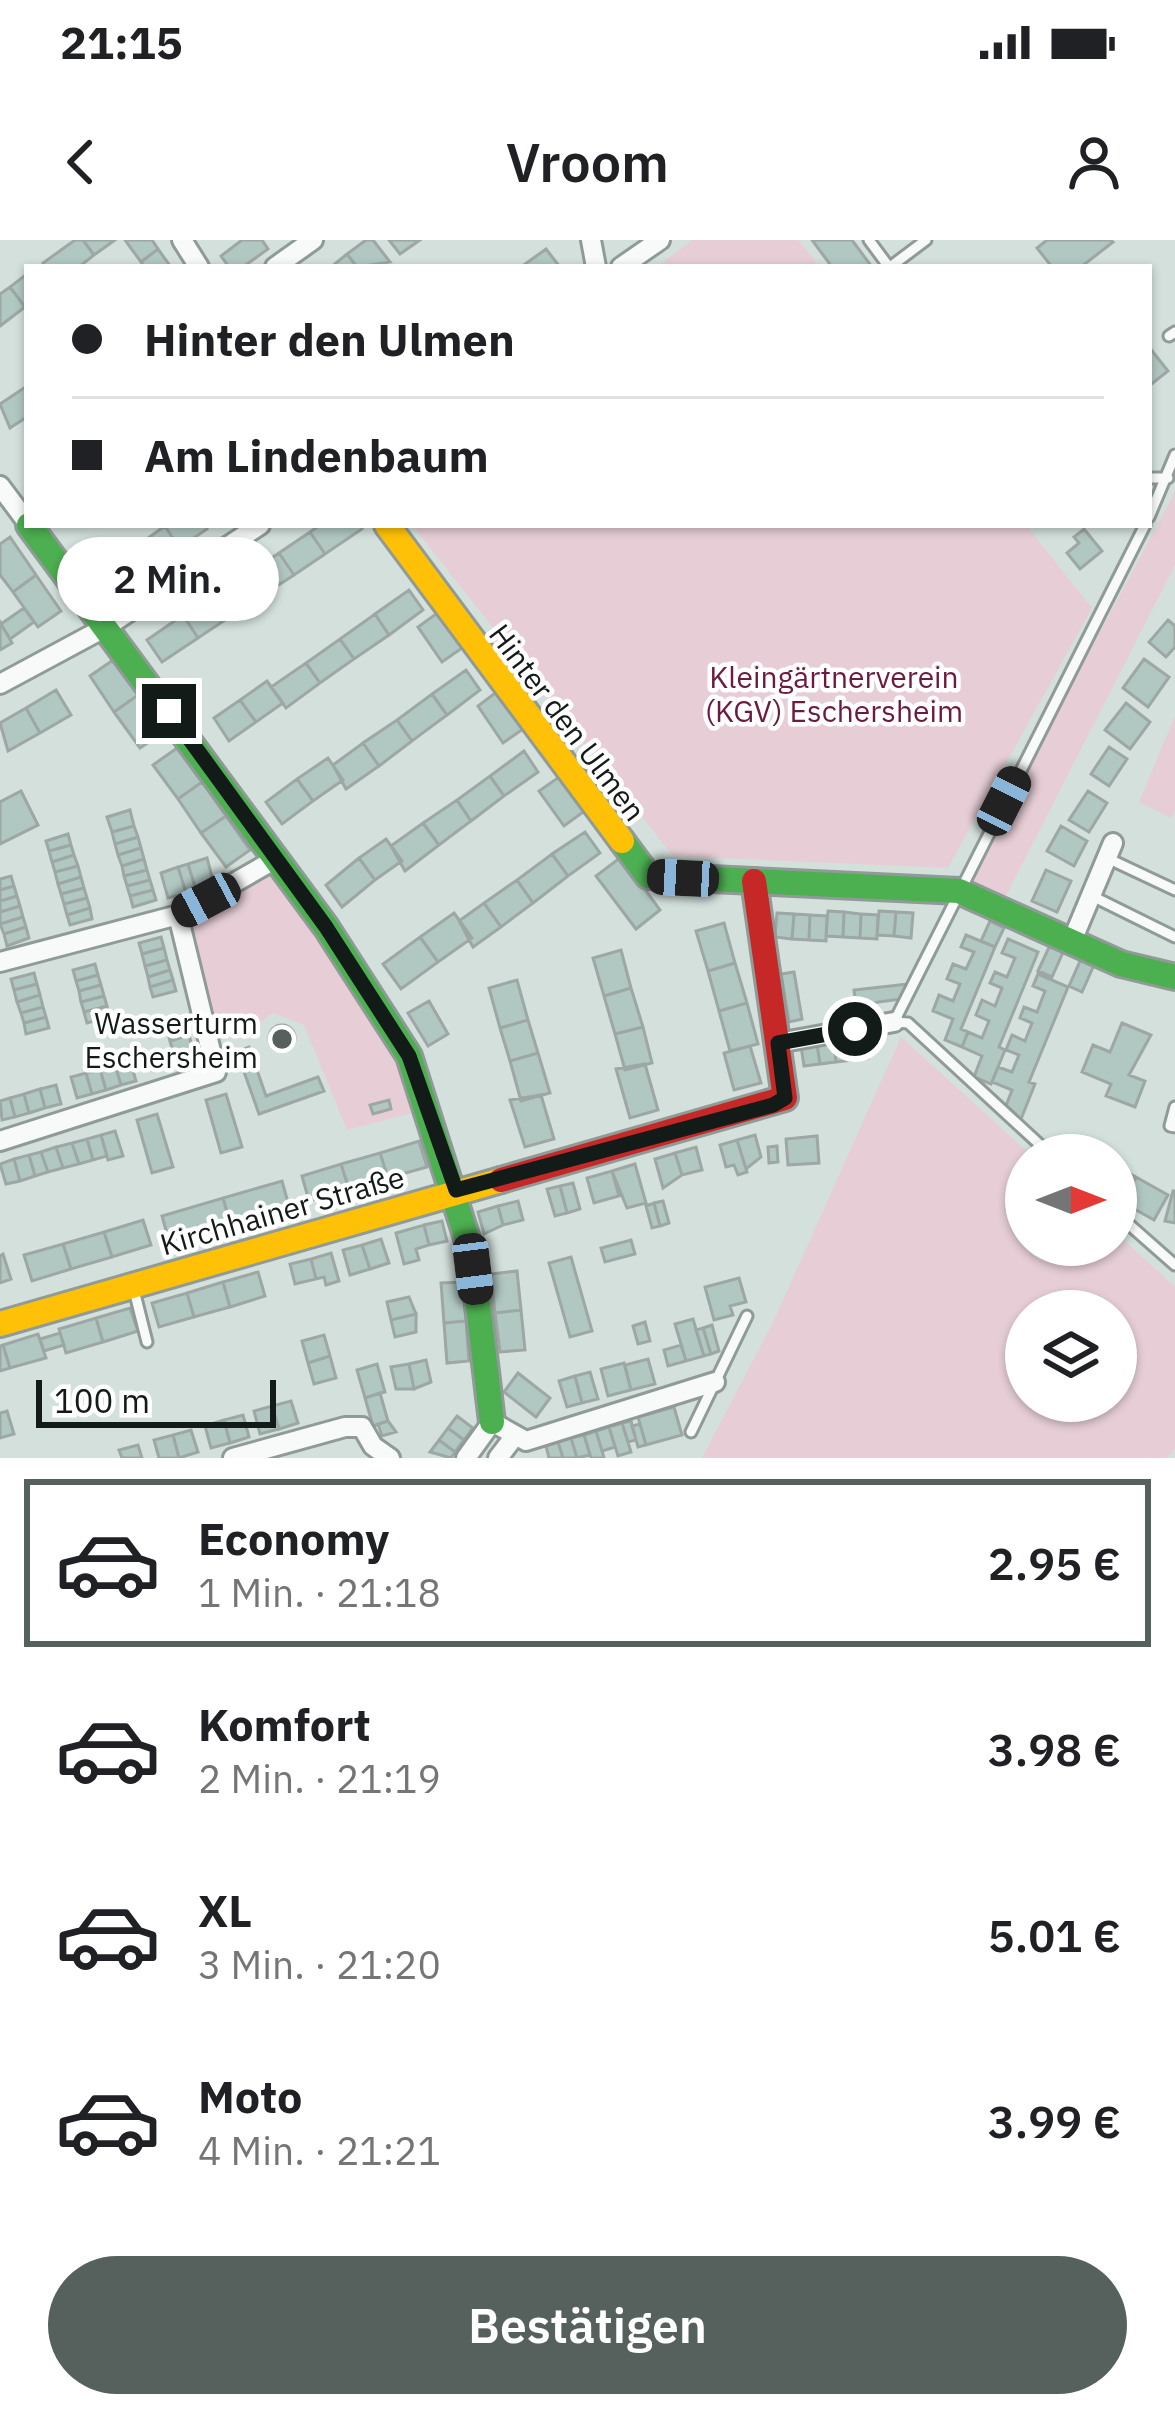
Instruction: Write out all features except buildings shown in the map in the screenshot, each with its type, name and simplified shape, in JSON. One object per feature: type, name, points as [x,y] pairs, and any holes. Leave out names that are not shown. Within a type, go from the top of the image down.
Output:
[{"type":"street","points":[[279,264],[313,240]]},
{"type":"street","points":[[626,264],[660,240]]},
{"type":"street","points":[[0,486],[24,519]]},
{"type":"street","points":[[31,528],[326,927],[409,1056],[456,1190],[472,1254],[492,1422],[466,1458]]},
{"type":"street","points":[[0,685],[106,627],[255,528]]},
{"type":"street","name":"Hinter den Ulmen","points":[[389,528],[648,876],[959,891],[997,902],[1072,941],[1175,976]]},
{"type":"street","points":[[1072,941],[1110,850]]},
{"type":"street","points":[[0,962],[178,915],[274,860]]},
{"type":"street","name":"Kirchhainer Straße","points":[[0,1324],[785,1098],[754,881]]},
{"type":"street","points":[[0,1141],[216,1072],[178,915]]},
{"type":"street","points":[[778,1043],[894,1022]]},
{"type":"street","points":[[492,1422],[526,1441],[715,1382]]},
{"type":"street","points":[[232,1458],[345,1427],[362,1427],[373,1446],[390,1458]]},
{"type":"street","points":[[498,1458],[514,1437]]},
{"type":"lane","points":[[869,240],[888,264]]},
{"type":"lane","points":[[894,264],[926,240]]},
{"type":"lane","points":[[1152,511],[1175,455]]},
{"type":"lane","points":[[1152,478],[1168,478]]},
{"type":"lane","points":[[894,1022],[912,996],[959,891],[1143,528]]},
{"type":"lane","points":[[1110,850],[1175,890]]},
{"type":"lane","points":[[1092,896],[1175,938]]},
{"type":"lane","points":[[894,1022],[908,1023],[1028,1134]]},
{"type":"lane","points":[[1175,1107],[1170,1126],[1175,1127]]},
{"type":"lane","points":[[1137,1232],[1175,1265]]},
{"type":"lane","points":[[133,1285],[147,1342]]},
{"type":"lane","points":[[691,1432],[747,1316]]},
{"type":"green space","points":[[693,240],[798,240],[818,264],[660,264]]},
{"type":"green space","points":[[1175,492],[1175,565],[1006,896],[965,885]]},
{"type":"green space","name":"Kleingärtnerverein (KGV) Eschersheim","points":[[414,528],[1028,528],[1092,608],[948,868],[673,856]]},
{"type":"green space","points":[[1175,716],[1175,811],[1171,818],[1139,802]]},
{"type":"green space","points":[[270,872],[395,1055],[416,1112],[347,1130],[304,1025],[273,1013],[253,1028],[247,1014],[213,1017],[192,921]]},
{"type":"green space","points":[[901,1037],[1008,1134],[1005,1266],[1137,1266],[1137,1252],[1175,1287],[1175,1448],[1167,1458],[702,1458],[774,1320]]},
{"type":"traffic: fast","points":[[31,528],[326,927],[409,1056],[472,1254],[492,1422]]},
{"type":"traffic: fast","points":[[622,841],[648,876],[959,891],[1121,964],[1175,977]]},
{"type":"traffic: slow","points":[[389,528],[622,841]]},
{"type":"traffic: slow","points":[[0,1324],[501,1180]]},
{"type":"traffic: jam","points":[[501,1180],[785,1098],[754,881]]},
{"type":"place","name":"Wasserturm Eschersheim","points":[[282,1039]]},
{"type":"route","points":[[169,711],[326,927],[409,1056],[456,1190],[773,1105],[785,1098],[778,1043],[855,1029]]}]
